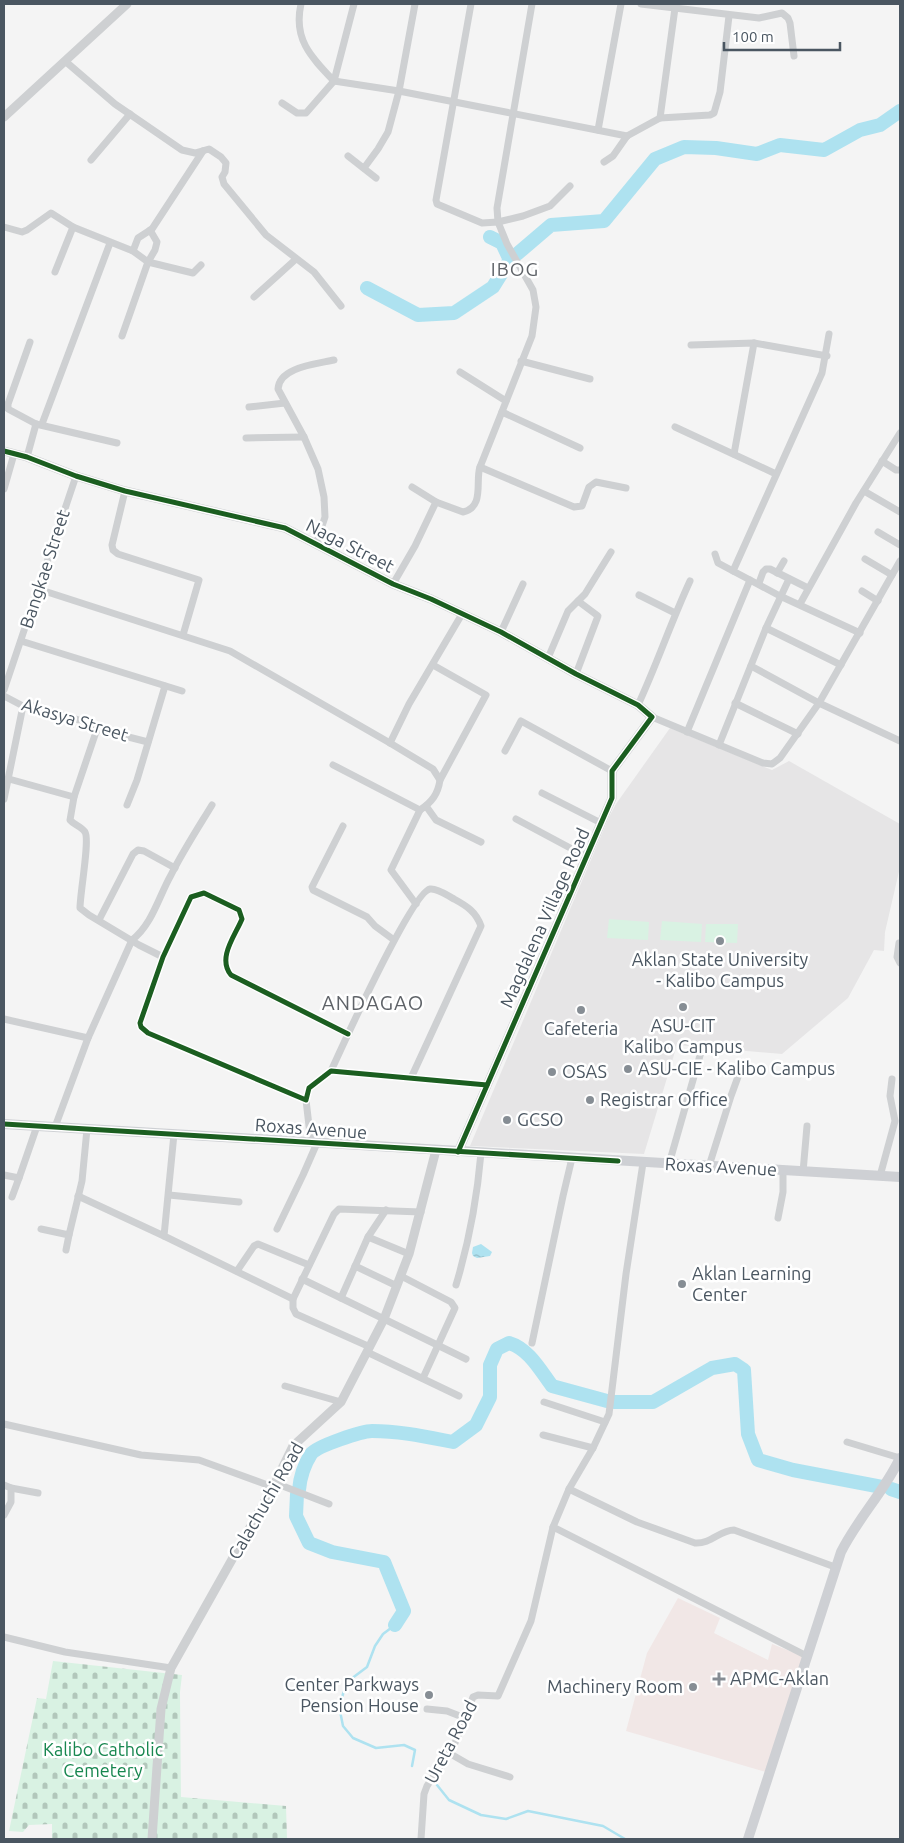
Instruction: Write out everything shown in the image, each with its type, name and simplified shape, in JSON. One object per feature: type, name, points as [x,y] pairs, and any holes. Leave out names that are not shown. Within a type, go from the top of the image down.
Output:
[{"type":"main road","name":"Roxas Avenue","points":[[4,1124],[900,1177]]},
{"type":"main road","points":[[748,1839],[835,1567],[855,1526],[885,1487],[900,1458]]},
{"type":"street","points":[[4,118],[126,4]]},
{"type":"street","points":[[301,4],[299,28],[304,46],[334,81],[399,91],[627,136]]},
{"type":"street","points":[[282,103],[297,113],[306,113],[334,81],[354,4]]},
{"type":"street","points":[[364,168],[388,132],[399,91],[415,4]]},
{"type":"street","points":[[471,4],[452,101],[436,200],[437,204],[482,222],[498,222],[544,209],[550,206],[570,186]]},
{"type":"street","points":[[412,487],[436,502],[464,512],[472,508],[476,503],[478,495],[477,476],[480,466],[532,336],[536,308],[533,290],[507,244],[498,222],[497,208],[532,4]]},
{"type":"street","points":[[598,130],[621,4]]},
{"type":"street","points":[[641,4],[759,18],[782,13],[788,18],[790,23],[794,56]]},
{"type":"street","points":[[660,118],[675,8]]},
{"type":"street","points":[[604,162],[613,156],[627,136],[660,118],[710,115],[716,111],[730,16]]},
{"type":"street","points":[[65,61],[115,104],[182,150],[195,154],[211,149],[225,160],[226,168],[222,177],[224,184],[266,236],[314,272],[341,306]]},
{"type":"street","points":[[91,160],[130,114]]},
{"type":"street","points":[[133,251],[138,238],[150,230],[204,150]]},
{"type":"street","points":[[348,156],[376,178]]},
{"type":"street","points":[[4,227],[22,232],[51,213],[73,227],[133,251],[148,262],[193,273],[201,265]]},
{"type":"street","points":[[55,272],[73,227]]},
{"type":"street","points":[[122,336],[148,262],[155,250],[157,242],[150,230]]},
{"type":"street","points":[[27,457],[39,424],[46,416],[110,243]]},
{"type":"street","points":[[254,297],[296,259]]},
{"type":"street","points":[[733,571],[822,373],[829,334]]},
{"type":"street","points":[[30,342],[8,404],[8,409],[39,424],[117,443]]},
{"type":"street","points":[[690,345],[754,343],[826,356]]},
{"type":"street","points":[[734,454],[754,343]]},
{"type":"street","points":[[316,544],[325,518],[324,497],[318,469],[304,437],[278,389],[284,375],[297,369],[334,360]]},
{"type":"street","points":[[521,361],[590,379]]},
{"type":"street","points":[[460,372],[506,401]]},
{"type":"street","points":[[249,407],[285,403]]},
{"type":"street","points":[[502,412],[580,448]]},
{"type":"street","points":[[675,427],[776,474]]},
{"type":"street","points":[[800,604],[900,433]]},
{"type":"street","points":[[246,438],[304,437]]},
{"type":"street","name":"Naga Street","points":[[4,451],[27,457],[76,476],[125,491],[285,528],[393,584],[431,599],[501,632],[576,674],[638,705]]},
{"type":"street","points":[[4,489],[14,454]]},
{"type":"street","points":[[882,461],[896,470],[900,470]]},
{"type":"street","points":[[480,466],[574,507],[582,506],[589,487],[596,482],[626,488]]},
{"type":"street","name":"Bangkae Street","points":[[4,690],[76,476]]},
{"type":"street","points":[[125,491],[112,545],[113,550],[118,554],[198,580],[183,635]]},
{"type":"street","points":[[864,492],[900,512]]},
{"type":"street","points":[[393,584],[436,502]]},
{"type":"street","points":[[878,532],[900,545]]},
{"type":"street","points":[[548,658],[568,611],[590,587],[611,552]]},
{"type":"street","points":[[715,554],[718,563],[780,596],[860,633]]},
{"type":"street","points":[[865,559],[892,575]]},
{"type":"street","points":[[777,573],[784,561]]},
{"type":"street","points":[[690,581],[638,705],[652,717],[763,763],[772,764],[780,758],[819,703],[900,561]]},
{"type":"street","points":[[759,584],[763,572],[766,569],[770,569],[808,588]]},
{"type":"street","points":[[719,745],[766,628],[789,579]]},
{"type":"street","points":[[687,732],[750,580]]},
{"type":"street","points":[[501,632],[522,584]]},
{"type":"street","points":[[38,589],[230,651],[390,742],[433,769],[440,780]]},
{"type":"street","points":[[862,592],[878,601]]},
{"type":"street","points":[[639,595],[675,613]]},
{"type":"street","points":[[576,674],[598,616],[578,601]]},
{"type":"street","points":[[390,742],[409,704],[462,614]]},
{"type":"street","points":[[766,628],[841,665]]},
{"type":"street","points":[[21,641],[182,692]]},
{"type":"street","points":[[416,904],[391,870],[423,808],[438,792],[440,780],[486,694],[433,666]]},
{"type":"street","points":[[751,666],[819,703],[900,740]]},
{"type":"street","points":[[127,805],[137,780],[164,686]]},
{"type":"street","name":"Akasya Street","points":[[4,696],[23,706],[33,706],[78,720],[97,729],[148,742]]},
{"type":"street","points":[[735,703],[798,734]]},
{"type":"street","points":[[4,800],[23,706]]},
{"type":"street","points":[[504,751],[522,721],[612,771],[652,717]]},
{"type":"street","points":[[97,729],[74,797],[70,820],[81,828],[87,837],[80,908],[139,945],[163,957]]},
{"type":"street","points":[[333,765],[423,808],[436,820],[481,842]]},
{"type":"street","name":"Magdalena Village Road","points":[[458,1152],[612,798],[612,771]]},
{"type":"street","points":[[9,779],[74,797]]},
{"type":"street","points":[[542,793],[601,823]]},
{"type":"street","points":[[55,1127],[88,1038],[132,940],[140,933],[212,805]]},
{"type":"street","points":[[516,819],[587,856]]},
{"type":"street","points":[[343,826],[312,887],[313,890],[367,917],[375,926],[394,940]]},
{"type":"street","points":[[99,920],[133,854],[138,850],[144,851],[175,868]]},
{"type":"street","points":[[277,1229],[304,1175],[314,1143],[306,1100],[309,1088],[330,1071],[394,940],[416,904],[425,892],[430,889],[440,892],[476,914],[481,926],[411,1078]]},
{"type":"street","points":[[306,1100],[140,1027],[140,1018],[163,957],[191,897],[204,893],[239,910],[242,915],[242,919],[226,954],[226,964],[232,975],[348,1034]]},
{"type":"street","points":[[899,943],[897,957],[900,963]]},
{"type":"street","points":[[4,1020],[88,1038]]},
{"type":"street","points":[[669,1164],[701,1052]]},
{"type":"street","points":[[330,1071],[487,1086]]},
{"type":"street","points":[[709,1166],[739,1074]]},
{"type":"street","points":[[880,1176],[895,1120],[890,1096],[892,1079]]},
{"type":"street","points":[[12,1197],[37,1126]]},
{"type":"street","points":[[803,1172],[807,1126]]},
{"type":"street","points":[[66,1250],[82,1181],[87,1129]]},
{"type":"street","points":[[164,1236],[174,1134]]},
{"type":"street","name":"Calachuchi Road","points":[[152,1839],[161,1709],[171,1668],[297,1442],[341,1402],[369,1349],[384,1319],[409,1254],[436,1150]]},
{"type":"street","points":[[456,1285],[473,1220],[481,1153]]},
{"type":"street","points":[[532,1343],[562,1196],[572,1158]]},
{"type":"street","points":[[644,1163],[626,1274],[610,1405],[605,1422],[593,1448],[569,1488],[553,1527],[807,1656]]},
{"type":"street","points":[[778,1218],[783,1192],[783,1171]]},
{"type":"street","points":[[4,1175],[19,1178]]},
{"type":"street","points":[[169,1195],[239,1202]]},
{"type":"street","points":[[78,1196],[293,1299]]},
{"type":"street","points":[[421,1212],[339,1209],[334,1214],[302,1279],[293,1299],[293,1308],[296,1314],[460,1396]]},
{"type":"street","points":[[340,1298],[368,1237],[386,1210]]},
{"type":"street","points":[[41,1229],[69,1235]]},
{"type":"street","points":[[368,1237],[409,1254]]},
{"type":"street","points":[[237,1272],[254,1246],[258,1244],[309,1265]]},
{"type":"street","points":[[355,1266],[397,1286]]},
{"type":"street","points":[[401,1276],[453,1304],[455,1308],[423,1378]]},
{"type":"street","points":[[302,1279],[466,1359]]},
{"type":"street","points":[[285,1386],[341,1402]]},
{"type":"street","points":[[544,1402],[605,1422]]},
{"type":"street","points":[[4,1424],[141,1455],[199,1460],[329,1504]]},
{"type":"street","points":[[543,1434],[593,1448]]},
{"type":"street","points":[[847,1442],[900,1458]]},
{"type":"street","points":[[4,1515],[11,1502],[7,1486],[38,1493]]},
{"type":"street","points":[[569,1488],[637,1522],[695,1543],[702,1544],[729,1530],[734,1530],[835,1567]]},
{"type":"street","name":"Ureta Road","points":[[421,1839],[424,1794],[427,1786],[455,1743],[475,1695],[495,1696],[499,1694],[531,1621],[553,1527]]},
{"type":"street","points":[[4,1637],[66,1652],[171,1668]]},
{"type":"street","points":[[427,1708],[447,1711],[465,1718]]},
{"type":"street","points":[[449,1753],[468,1764],[510,1777]]},
{"type":"shaded area","name":"Aklan State University - Kalibo Campus","points":[[670,728],[772,770],[789,761],[900,824],[900,867],[885,932],[884,951],[874,950],[848,998],[782,1054],[677,1045],[644,1154],[470,1146],[609,817],[616,804]]},
{"type":"shaded area","name":"APMC-Aklan","points":[[678,1598],[720,1618],[714,1633],[768,1660],[772,1644],[805,1657],[766,1772],[626,1731],[647,1653]]},
{"type":"green space","points":[[609,919],[649,922],[648,940],[607,938]]},
{"type":"green space","points":[[662,921],[702,924],[701,942],[660,940]]},
{"type":"green space","points":[[706,924],[738,924],[737,943],[705,942]]},
{"type":"green space","name":"Kalibo Catholic Cemetery","points":[[53,1661],[182,1675],[180,1692],[181,1797],[286,1806],[287,1839],[52,1839],[52,1824],[29,1825],[23,1832],[9,1831],[37,1698],[46,1699]]},
{"type":"water","points":[[481,1244],[492,1252],[490,1256],[477,1258],[473,1256],[473,1247]]},
{"type":"waterway","points":[[517,254],[551,225],[604,221],[655,159],[684,147],[716,148],[757,154],[780,145],[824,150],[860,130],[880,125],[900,111]]},
{"type":"waterway","points":[[490,237],[502,243],[510,260]]},
{"type":"waterway","points":[[367,288],[418,315],[454,313],[493,287],[511,258]]},
{"type":"waterway","points":[[299,1490],[300,1481],[311,1454],[330,1443],[350,1436],[372,1431],[382,1431],[453,1442],[476,1425],[490,1397],[490,1365],[497,1349],[509,1343],[528,1355],[552,1386],[607,1401]]},
{"type":"waterway","points":[[614,1402],[653,1402],[712,1368],[735,1364],[744,1370],[748,1434],[758,1460],[793,1470],[882,1487]]},
{"type":"waterway","points":[[891,1489],[900,1492]]},
{"type":"waterway","points":[[297,1494],[296,1516],[309,1543],[332,1552],[384,1562],[404,1611],[395,1625]]},
{"type":"waterway","points":[[395,1625],[383,1634],[375,1646],[367,1667],[347,1682],[339,1706],[343,1726],[353,1738],[376,1748],[404,1745],[415,1750],[412,1766]]},
{"type":"waterway","points":[[437,1785],[449,1800],[481,1815],[506,1819],[528,1811],[603,1826],[625,1839]]},
{"type":"cycle path","points":[[4,451],[27,457],[76,476],[125,491],[285,528],[393,584],[431,599],[501,632],[576,674],[638,705],[652,717],[612,771],[612,798],[458,1152]]},
{"type":"cycle path","points":[[348,1034],[231,975],[227,968],[226,954],[242,919],[239,910],[204,893],[191,897],[163,957],[140,1023],[141,1027],[148,1033],[306,1100],[309,1088],[331,1071],[487,1085]]},
{"type":"cycle path","points":[[4,1124],[618,1161]]},
{"type":"place","name":"Aklan State University - Kalibo Campus","points":[[720,941]]},
{"type":"place","name":"ASU-CIT Kalibo Campus","points":[[683,1007]]},
{"type":"place","name":"Cafeteria","points":[[581,1010]]},
{"type":"place","name":"ASU-CIE - Kalibo Campus","points":[[628,1069]]},
{"type":"place","name":"OSAS","points":[[552,1072]]},
{"type":"place","name":"Registrar Office","points":[[590,1100]]},
{"type":"place","name":"GCSO","points":[[507,1120]]},
{"type":"place","name":"Aklan Learning Center","points":[[682,1284]]},
{"type":"place","name":"APMC-Aklan","points":[[719,1679]]},
{"type":"place","name":"Machinery Room","points":[[693,1687]]},
{"type":"place","name":"Center Parkways Pension House","points":[[429,1695]]},
{"type":"district","name":"IBOG","points":[[515,269]]},
{"type":"district","name":"ANDAGAO","points":[[373,1003]]}]
